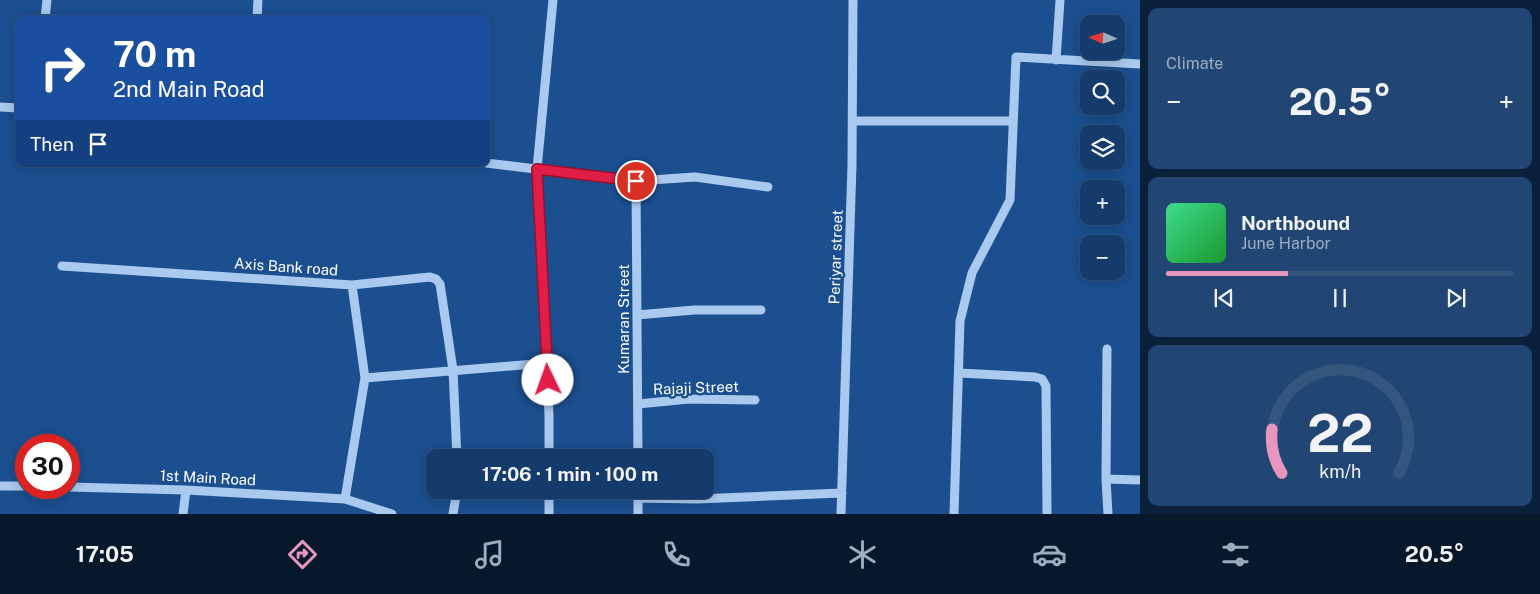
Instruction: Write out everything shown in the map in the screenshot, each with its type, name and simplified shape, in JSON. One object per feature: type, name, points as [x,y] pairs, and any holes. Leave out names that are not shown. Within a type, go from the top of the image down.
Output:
[{"type":"street","points":[[45,15],[46,0]]},
{"type":"street","points":[[256,15],[258,0]]},
{"type":"street","points":[[549,449],[547,363],[537,169],[553,0]]},
{"type":"street","name":"Periyar street","points":[[841,514],[853,121],[854,0]]},
{"type":"street","points":[[1056,60],[1060,0]]},
{"type":"street","points":[[954,514],[960,321],[972,274],[1010,200],[1016,57],[1140,64]]},
{"type":"street","points":[[0,107],[15,108]]},
{"type":"street","points":[[853,121],[1013,121]]},
{"type":"street","points":[[490,163],[636,181],[695,177],[768,187]]},
{"type":"street","name":"Kumaran Street","points":[[636,181],[638,449]]},
{"type":"street","name":"Axis Bank road","points":[[62,266],[352,285],[365,378],[345,499]]},
{"type":"street","points":[[352,285],[430,277],[436,279],[440,284],[453,370],[457,449]]},
{"type":"street","points":[[637,315],[694,310],[761,310]]},
{"type":"street","points":[[1107,349],[1106,479],[1108,514]]},
{"type":"street","points":[[365,378],[547,363]]},
{"type":"street","points":[[959,373],[1042,379],[1046,386],[1047,514]]},
{"type":"street","name":"Rajaji Street","points":[[638,404],[689,399],[755,400]]},
{"type":"street","points":[[1106,479],[1140,480]]},
{"type":"street","points":[[0,486],[15,486]]},
{"type":"street","name":"1st Main Road","points":[[80,487],[186,490],[345,499],[392,514]]},
{"type":"street","points":[[183,514],[186,490]]},
{"type":"street","points":[[714,498],[842,493]]},
{"type":"street","points":[[453,514],[456,499]]},
{"type":"street","points":[[549,499],[549,514]]},
{"type":"street","points":[[638,499],[638,514]]},
{"type":"route","points":[[548,380],[537,169],[636,181]]}]
